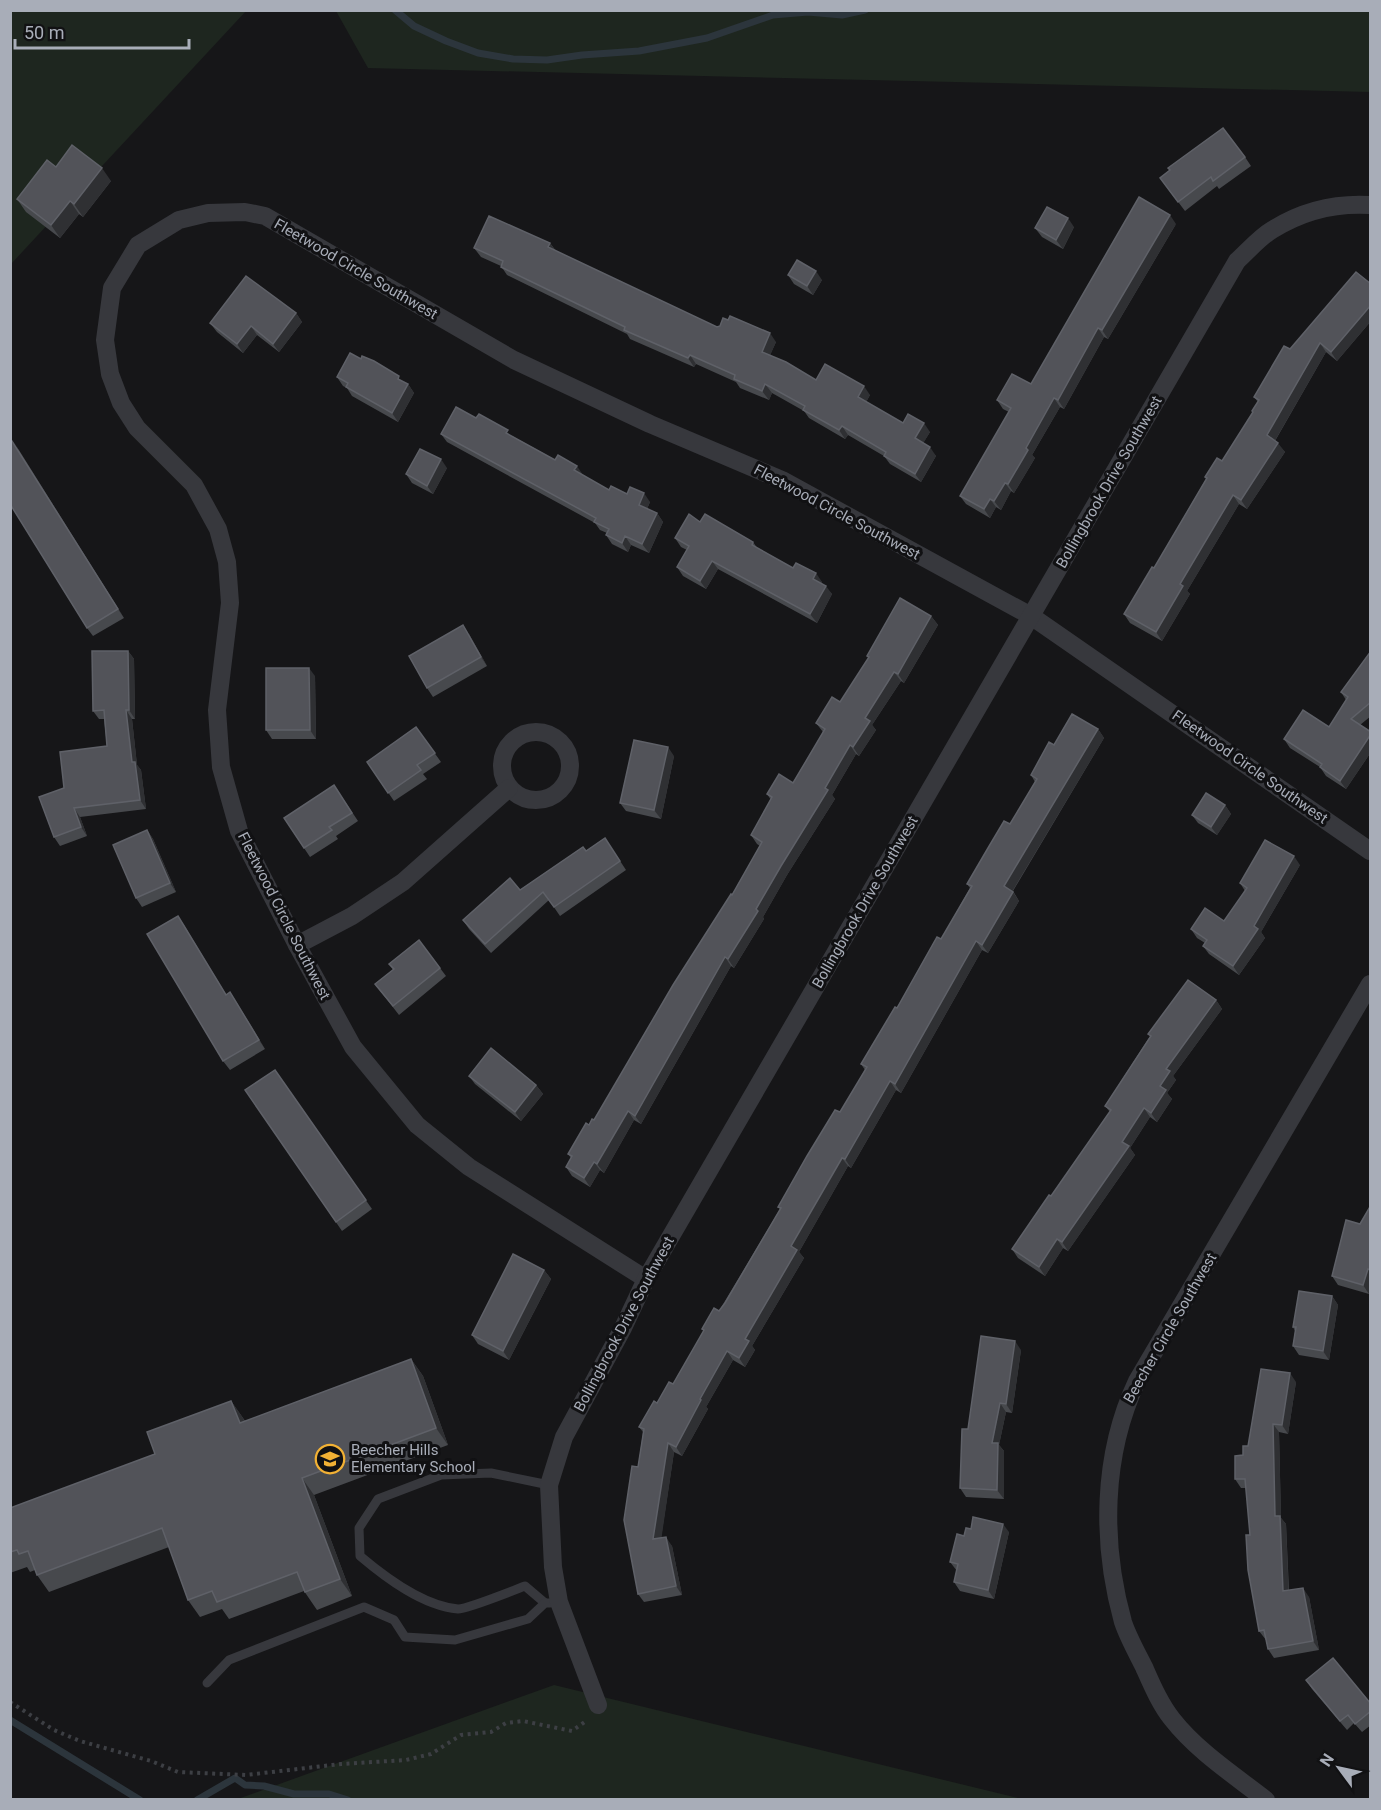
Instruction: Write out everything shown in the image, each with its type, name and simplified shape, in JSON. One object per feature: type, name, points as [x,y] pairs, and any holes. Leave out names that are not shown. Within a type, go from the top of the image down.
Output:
[{"type":"street","name":"Bollingbrook Drive Southwest","points":[[598,1705],[552,1603],[553,1567],[549,1485],[564,1437],[623,1328],[646,1279],[1237,261],[1272,230],[1318,209],[1351,204],[1371,205]]},
{"type":"street","name":"Fleetwood Circle Southwest","points":[[646,1279],[469,1167],[417,1125],[353,1047],[297,945],[239,831],[221,767],[217,710],[230,603],[227,562],[218,529],[194,485],[137,428],[121,403],[110,374],[105,340],[112,288],[138,245],[179,220],[208,213],[245,212],[265,216],[514,360],[650,424],[782,480],[1031,616],[1371,851]]},
{"type":"street","points":[[297,945],[352,916],[403,882],[509,788]]},
{"type":"street","name":"Beecher Circle Southwest","points":[[1266,1800],[1203,1750],[1173,1720],[1159,1699],[1124,1623],[1108,1539],[1113,1455],[1124,1408],[1137,1381],[1371,984]]},
{"type":"lane","points":[[207,1683],[229,1660],[364,1608],[394,1620],[405,1637],[455,1640],[528,1618],[552,1603],[525,1586],[459,1609],[425,1600],[385,1577],[360,1556],[359,1528],[378,1499],[441,1476],[491,1473],[549,1485]]},
{"type":"path","points":[[10,1702],[54,1730],[80,1741],[151,1761],[178,1772],[246,1775],[341,1764],[406,1760],[431,1754],[461,1735],[491,1732],[506,1723],[523,1721],[572,1731],[585,1722],[598,1705]]},
{"type":"shaded area","points":[[11,11],[246,11],[11,264]]},
{"type":"shaded area","points":[[336,11],[1370,11],[1370,92],[368,68]]},
{"type":"shaded area","points":[[554,1685],[1022,1799],[235,1800]]},
{"type":"building","points":[[1223,128],[1245,157],[1213,181],[1211,177],[1178,202],[1160,178],[1170,170],[1168,168]]},
{"type":"building","points":[[72,145],[102,168],[74,204],[70,201],[51,225],[17,199],[47,160],[56,167]]},
{"type":"building","points":[[1139,197],[1170,215],[1102,330],[1098,328],[1058,400],[1054,398],[1008,484],[1005,483],[994,501],[990,499],[984,509],[960,496],[1011,408],[997,400],[1012,374],[1031,384]]},
{"type":"building","points":[[1047,207],[1068,218],[1056,240],[1035,228]]},
{"type":"building","points":[[489,216],[550,243],[548,247],[717,327],[720,326],[723,318],[728,320],[730,316],[770,333],[762,352],[786,362],[816,380],[825,364],[864,386],[858,397],[903,423],[908,414],[924,423],[915,438],[930,447],[915,474],[884,456],[886,452],[842,426],[839,430],[803,410],[805,406],[765,384],[762,391],[734,379],[735,375],[690,355],[688,358],[624,330],[625,327],[501,267],[503,261],[474,248]]},
{"type":"building","points":[[797,260],[816,271],[807,286],[788,275]]},
{"type":"building","points":[[1356,272],[1371,284],[1371,305],[1331,352],[1320,343],[1267,435],[1278,443],[1241,500],[1233,495],[1180,584],[1183,586],[1156,632],[1124,614],[1152,567],[1154,568],[1217,458],[1222,461],[1253,412],[1259,400],[1254,397],[1284,346],[1290,349]]},
{"type":"building","points":[[246,276],[296,313],[273,344],[251,326],[237,344],[210,323]]},
{"type":"building","points":[[350,353],[361,359],[362,356],[374,361],[408,384],[392,413],[346,387],[348,383],[337,377]]},
{"type":"building","points":[[456,407],[476,418],[479,414],[508,430],[506,433],[555,460],[558,455],[577,466],[574,470],[609,490],[611,486],[627,494],[630,487],[644,493],[639,505],[657,513],[642,544],[625,536],[622,543],[606,535],[609,529],[594,522],[596,518],[441,434]]},
{"type":"building","points":[[10,438],[118,609],[87,628],[10,504]]},
{"type":"building","points":[[420,449],[441,459],[427,486],[406,474]]},
{"type":"building","points":[[689,514],[700,522],[705,514],[753,542],[752,545],[793,568],[796,563],[816,573],[813,579],[826,586],[810,614],[712,561],[700,581],[677,567],[689,546],[675,538]]},
{"type":"building","points":[[900,598],[931,616],[898,674],[894,672],[865,718],[870,721],[853,747],[850,745],[825,788],[828,790],[756,909],[758,911],[728,959],[725,957],[635,1116],[628,1111],[597,1164],[594,1162],[584,1178],[566,1167],[572,1156],[568,1154],[586,1123],[589,1125],[592,1119],[594,1120],[673,985],[732,895],[762,842],[751,835],[772,797],[767,794],[779,774],[793,783],[825,729],[816,723],[832,697],[840,702],[869,657],[867,656]]},
{"type":"building","points":[[463,625],[481,657],[427,688],[409,656]]},
{"type":"building","points":[[92,651],[128,651],[129,710],[126,710],[132,762],[135,762],[140,800],[74,808],[81,827],[54,837],[39,797],[64,788],[60,752],[107,746],[104,710],[93,711]]},
{"type":"building","points":[[1371,651],[1371,702],[1351,719],[1371,734],[1340,781],[1320,767],[1322,764],[1284,739],[1303,710],[1329,727],[1348,697],[1341,692]]},
{"type":"building","points":[[266,668],[309,668],[310,730],[266,730]]},
{"type":"building","points":[[1072,714],[1098,729],[1004,886],[1013,892],[982,945],[976,941],[895,1084],[890,1081],[845,1159],[842,1158],[791,1246],[797,1250],[745,1339],[749,1341],[739,1358],[727,1351],[676,1447],[668,1443],[653,1539],[666,1537],[676,1586],[638,1594],[624,1520],[632,1466],[638,1467],[644,1429],[639,1427],[654,1401],[657,1403],[669,1382],[673,1384],[714,1308],[719,1311],[725,1303],[781,1208],[778,1207],[807,1156],[835,1110],[840,1112],[867,1067],[861,1064],[895,1007],[897,1008],[937,937],[941,939],[972,886],[967,884],[1004,821],[1010,824],[1037,779],[1031,775],[1049,742],[1054,745]]},
{"type":"building","points":[[416,727],[435,753],[417,765],[421,770],[388,793],[367,762]]},
{"type":"building","points":[[634,740],[668,747],[654,810],[620,803]]},
{"type":"building","points":[[334,785],[352,813],[329,827],[332,830],[304,848],[284,818]]},
{"type":"building","points":[[1206,793],[1225,805],[1211,827],[1192,815]]},
{"type":"building","points":[[147,830],[170,883],[136,898],[113,845]]},
{"type":"building","points":[[605,838],[620,861],[554,907],[543,892],[485,944],[463,920],[510,878],[520,890],[583,847],[586,851]]},
{"type":"building","points":[[1265,840],[1294,856],[1254,926],[1258,929],[1233,966],[1203,946],[1207,940],[1191,929],[1205,908],[1224,921],[1247,888],[1240,883]]},
{"type":"building","points":[[178,916],[226,995],[230,992],[259,1040],[223,1061],[147,934]]},
{"type":"building","points":[[419,940],[440,968],[393,1006],[375,984],[394,969],[389,964]]},
{"type":"building","points":[[1188,980],[1216,1000],[1166,1069],[1170,1071],[1160,1086],[1166,1090],[1151,1113],[1144,1108],[1122,1142],[1129,1146],[1062,1242],[1057,1239],[1039,1267],[1012,1249],[1111,1110],[1105,1106],[1151,1036],[1148,1034]]},
{"type":"building","points":[[491,1048],[536,1085],[515,1112],[469,1076]]},
{"type":"building","points":[[275,1070],[366,1200],[336,1222],[245,1090]]},
{"type":"building","points":[[1371,1205],[1371,1270],[1368,1269],[1363,1285],[1332,1276],[1346,1220],[1360,1224]]},
{"type":"building","points":[[513,1254],[544,1270],[503,1351],[472,1335]]},
{"type":"building","points":[[1299,1291],[1332,1296],[1323,1351],[1293,1346],[1296,1327],[1293,1327]]},
{"type":"building","points":[[981,1336],[1015,1341],[1006,1404],[1000,1403],[992,1443],[998,1443],[997,1490],[960,1488],[962,1429],[968,1429]]},
{"type":"building","points":[[411,1359],[436,1428],[302,1478],[340,1579],[305,1592],[297,1572],[217,1602],[212,1591],[188,1600],[162,1528],[37,1575],[28,1551],[19,1554],[17,1550],[10,1552],[10,1508],[155,1454],[147,1432],[231,1401],[240,1423]]},
{"type":"building","points":[[1261,1369],[1290,1373],[1282,1425],[1273,1424],[1275,1516],[1280,1516],[1283,1591],[1303,1588],[1313,1641],[1268,1649],[1264,1630],[1259,1631],[1248,1570],[1246,1535],[1250,1535],[1245,1479],[1235,1479],[1235,1456],[1243,1455],[1243,1446],[1248,1446]]},
{"type":"building","points":[[973,1517],[1003,1524],[988,1590],[954,1582],[958,1564],[950,1562],[957,1534],[964,1536],[966,1528],[971,1529]]},
{"type":"building","points":[[1333,1658],[1371,1704],[1371,1711],[1355,1724],[1348,1715],[1340,1721],[1306,1680]]},
{"type":"waterway","points":[[395,10],[414,26],[478,53],[513,59],[547,60],[639,51],[707,38],[773,15],[808,12],[842,15],[865,10]]},
{"type":"waterway","points":[[10,1720],[140,1800]]},
{"type":"waterway","points":[[197,1800],[235,1778],[245,1785],[264,1786],[294,1794],[329,1794],[348,1800]]},
{"type":"place","name":"Beecher Hills Elementary School","points":[[330,1459]]}]
